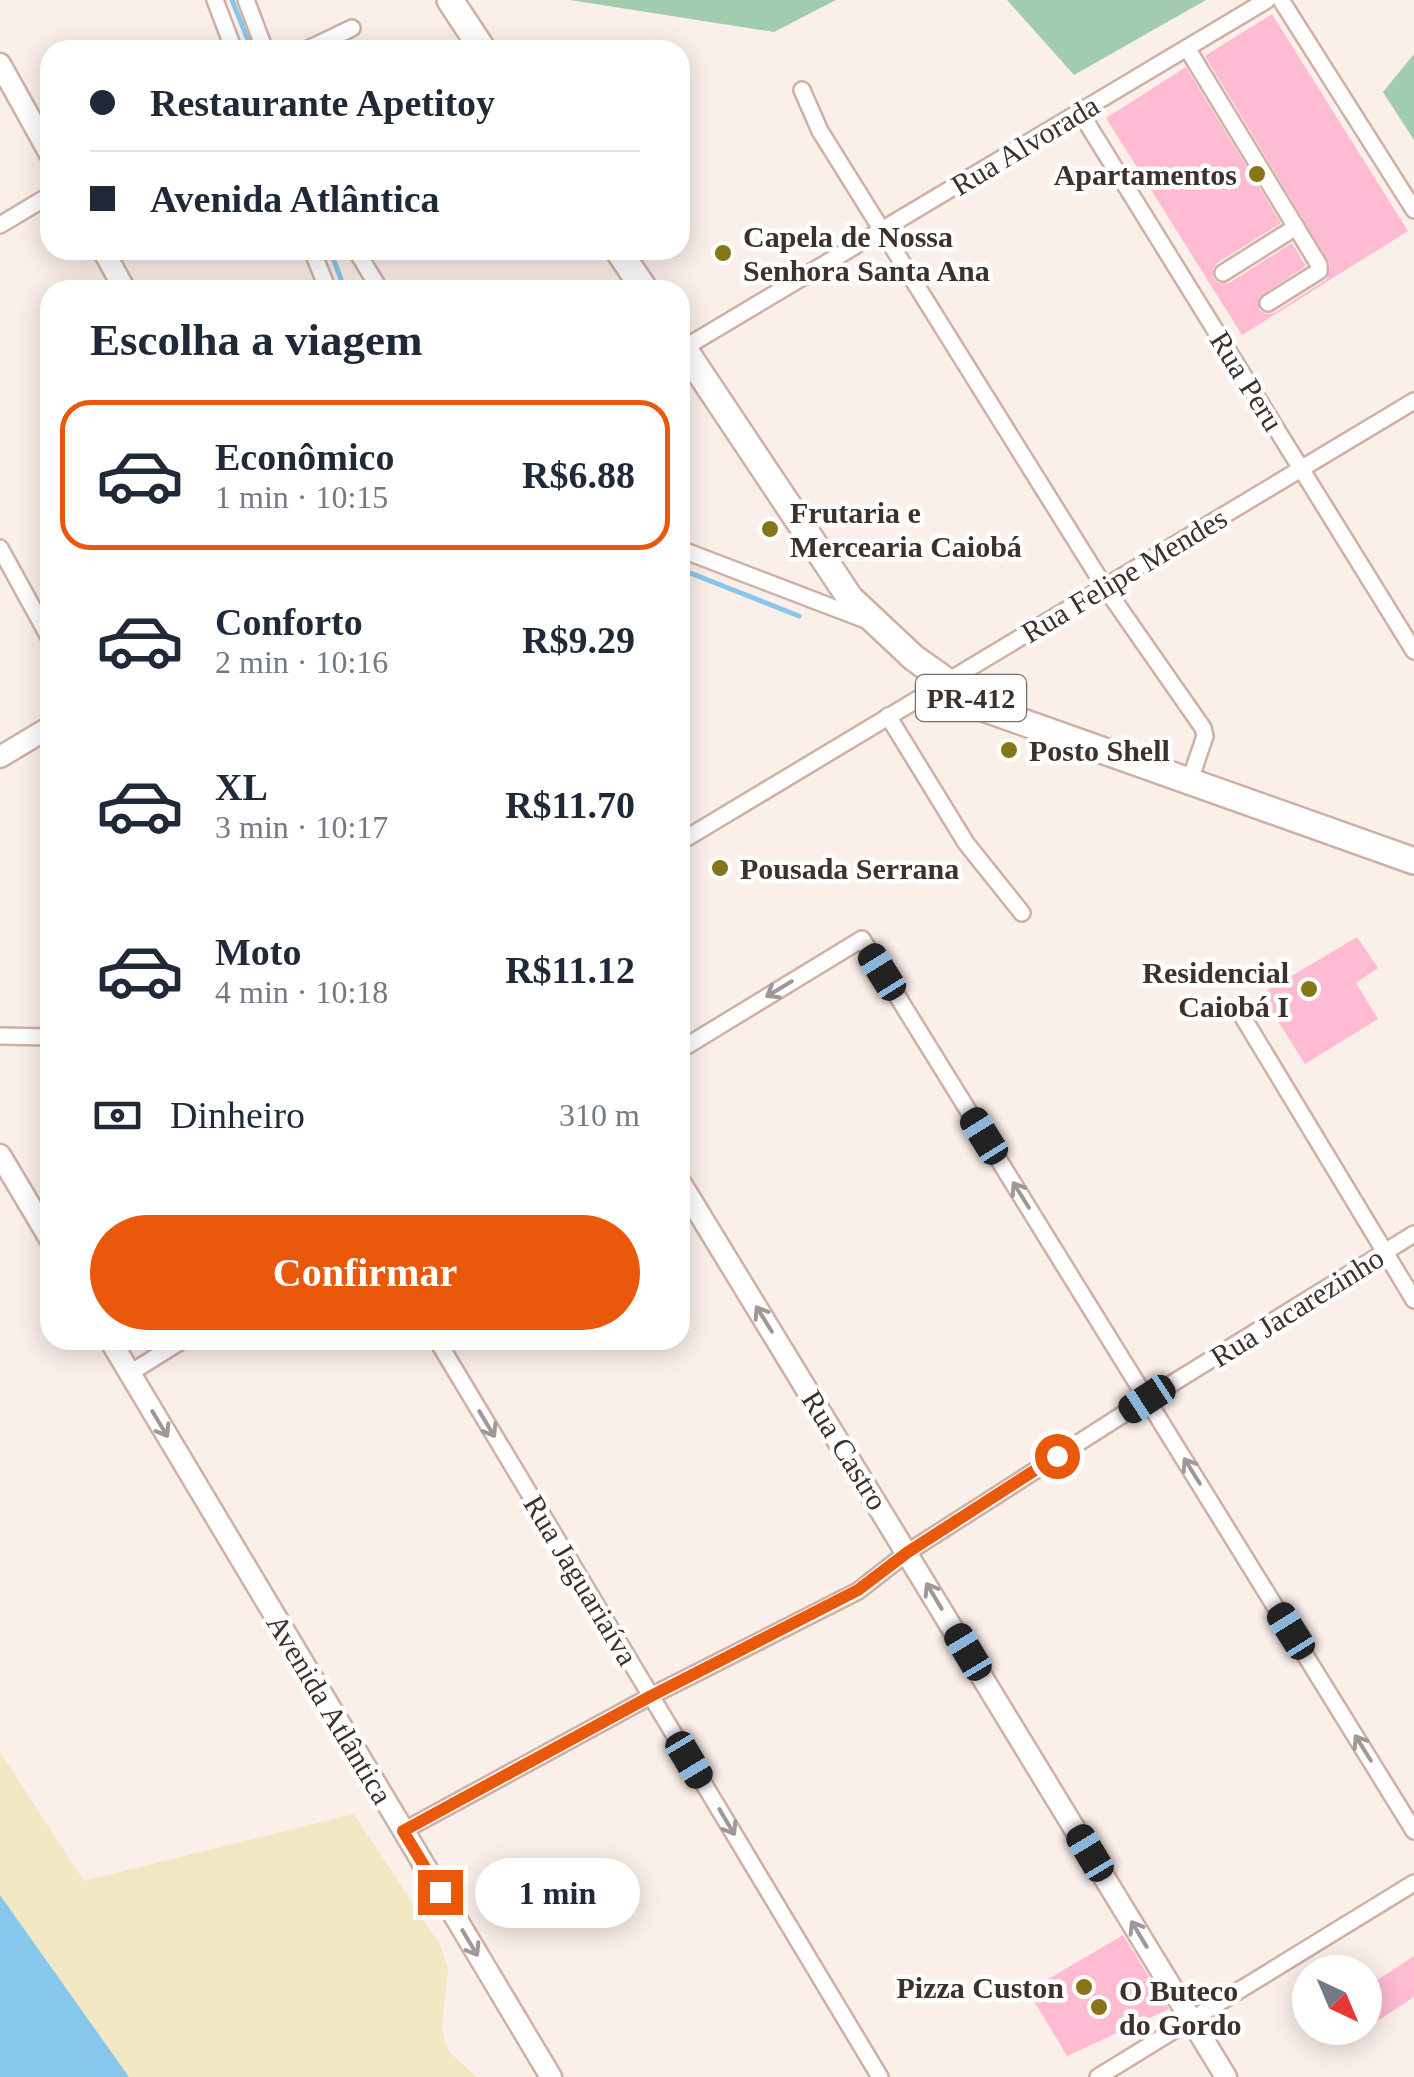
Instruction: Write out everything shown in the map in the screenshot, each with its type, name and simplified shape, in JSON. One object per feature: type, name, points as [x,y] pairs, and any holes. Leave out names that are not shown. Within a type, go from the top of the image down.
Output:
[{"type":"main road","points":[[450,0],[476,40]]},
{"type":"main road","name":"PR-412","points":[[690,361],[830,571],[874,623],[986,709],[1412,858]]},
{"type":"street","points":[[215,0],[230,40]]},
{"type":"street","points":[[246,0],[261,40]]},
{"type":"street","name":"Rua Alvorada","points":[[690,342],[1267,0]]},
{"type":"street","points":[[1281,0],[1414,210]]},
{"type":"street","points":[[327,40],[352,28]]},
{"type":"street","points":[[1187,48],[1317,260],[1319,271],[1268,303]]},
{"type":"street","points":[[0,64],[40,136]]},
{"type":"street","points":[[802,90],[820,130],[1104,586],[1203,728],[1205,736],[1189,783]]},
{"type":"street","name":"Rua Peru","points":[[1080,112],[1414,651]]},
{"type":"street","points":[[0,226],[40,201]]},
{"type":"street","points":[[1224,274],[1296,228]]},
{"type":"street","name":"Rua Felipe Mendes","points":[[690,835],[1414,401]]},
{"type":"street","points":[[0,548],[40,621]]},
{"type":"street","points":[[690,553],[874,623]]},
{"type":"street","points":[[888,716],[966,843],[1022,913]]},
{"type":"street","points":[[0,757],[40,733]]},
{"type":"street","points":[[690,1043],[862,939],[1414,1830]]},
{"type":"street","points":[[1238,1009],[1414,1300]]},
{"type":"street","points":[[0,1036],[40,1037]]},
{"type":"street","points":[[0,1155],[40,1222]]},
{"type":"street","name":"Rua Castro","points":[[690,1198],[1226,2077]]},
{"type":"street","name":"Rua Jacarezinho","points":[[403,1831],[651,1696],[858,1590],[908,1552],[1414,1234]]},
{"type":"street","name":"Avenida Atlântica","points":[[116,1350],[551,2077]]},
{"type":"street","points":[[130,1372],[166,1350]]},
{"type":"street","name":"Rua Jaguariaíva","points":[[443,1350],[880,2077]]},
{"type":"street","points":[[1098,2077],[1414,1883]]},
{"type":"green space","points":[[570,0],[836,0],[774,32]]},
{"type":"green space","points":[[1007,0],[1206,0],[1074,75]]},
{"type":"green space","points":[[1414,54],[1414,140],[1383,92]]},
{"type":"sand","points":[[0,1752],[84,1881],[354,1814],[440,1945],[448,1968],[444,2039],[450,2053],[477,2077],[129,2077],[0,1895]]},
{"type":"water","points":[[0,1895],[129,2077],[0,2077]]},
{"type":"building","name":"Apartamentos","points":[[1272,14],[1408,231],[1242,335],[1106,118],[1186,67],[1281,223],[1217,263],[1213,278],[1229,283],[1292,243],[1306,266],[1259,297],[1259,310],[1274,313],[1326,280],[1330,264],[1205,56]]},
{"type":"building","points":[[1357,937],[1378,968],[1356,983],[1378,1019],[1305,1064],[1261,994]]},
{"type":"building","points":[[1123,1935],[1169,2009],[1067,2056],[1028,1991]]},
{"type":"building","points":[[1414,1956],[1414,1997],[1382,2018],[1382,1977]]},
{"type":"waterway","points":[[232,0],[248,40]]},
{"type":"waterway","points":[[334,260],[341,280]]},
{"type":"waterway","points":[[690,573],[799,616]]},
{"type":"place","name":"Apartamentos","points":[[1257,174]]},
{"type":"place","name":"Capela de Nossa Senhora Santa Ana","points":[[723,253]]},
{"type":"place","name":"Frutaria e Mercearia Caiobá","points":[[770,529]]},
{"type":"place","name":"Posto Shell","points":[[1009,750]]},
{"type":"place","name":"Pousada Serrana","points":[[720,868]]},
{"type":"place","name":"Residencial Caiobá I","points":[[1309,989]]},
{"type":"place","name":"Pizza Custon","points":[[1084,1987]]},
{"type":"place","name":"O Buteco do Gordo","points":[[1099,2007]]},
{"type":"route","points":[[440,1892],[403,1831],[651,1696],[858,1590],[908,1552],[1057,1456]]}]
